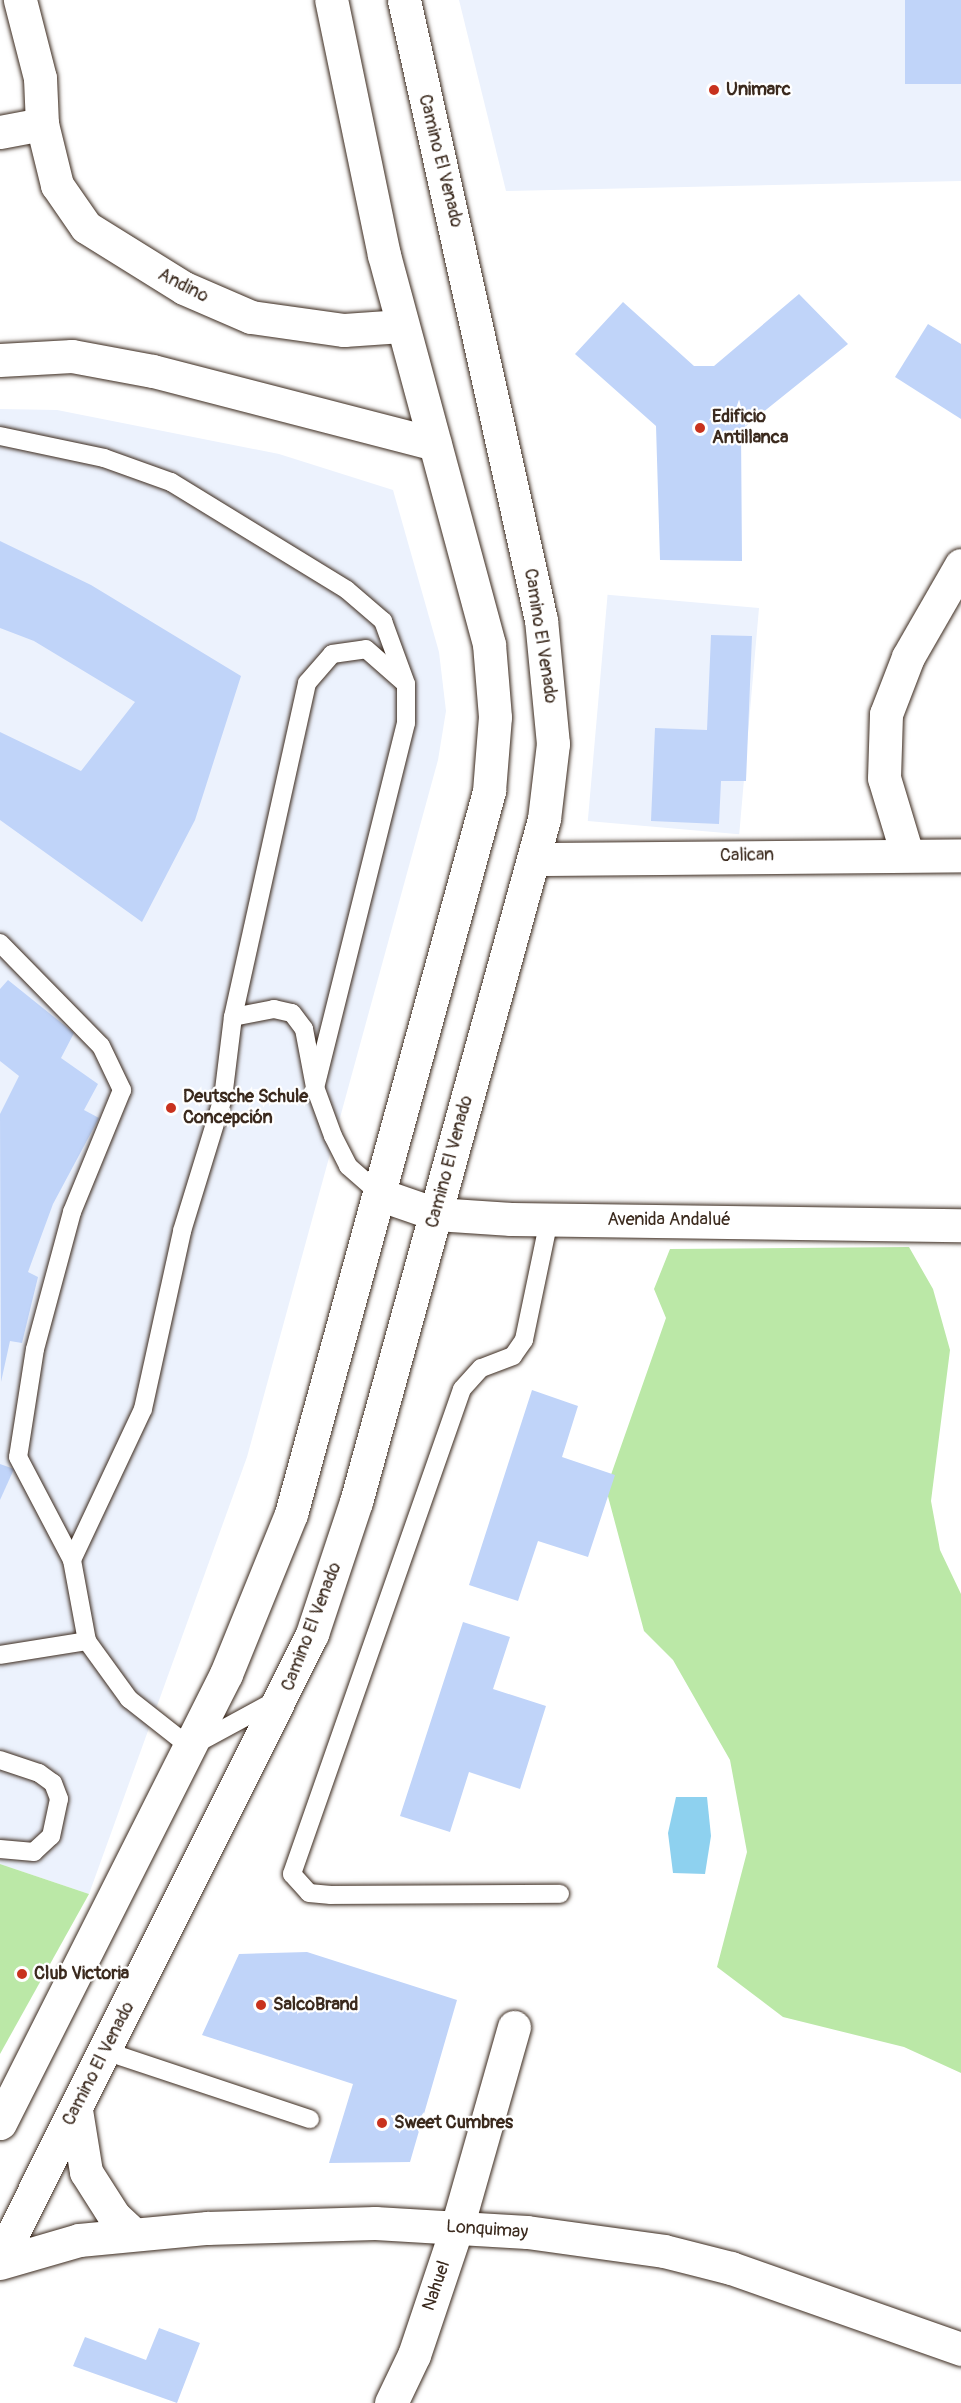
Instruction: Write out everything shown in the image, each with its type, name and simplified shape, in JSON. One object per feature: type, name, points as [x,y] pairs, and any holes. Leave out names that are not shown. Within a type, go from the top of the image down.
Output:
[{"type":"street","name":"Andino","points":[[20,0],[38,69],[42,124],[57,185],[86,227],[184,288],[250,317],[344,330],[402,326]]},
{"type":"street","points":[[0,2123],[190,1747],[259,1601],[291,1514],[381,1195],[480,826],[494,754],[489,644],[402,326],[331,0]]},
{"type":"street","name":"Camino El Venado","points":[[0,2261],[288,1690],[336,1569],[534,859],[551,778],[550,676],[404,0]]},
{"type":"street","points":[[0,132],[42,124]]},
{"type":"street","points":[[0,360],[72,356],[153,371],[435,444]]},
{"type":"street","points":[[907,854],[884,778],[886,714],[908,657],[961,565]]},
{"type":"street","name":"Calican","points":[[534,859],[961,855]]},
{"type":"street","name":"Avenida Andalué","points":[[381,1195],[436,1214],[549,1220],[961,1225]]},
{"type":"street","name":"Nahuel","points":[[391,2403],[414,2355],[457,2227],[514,2027]]},
{"type":"street","points":[[76,2110],[86,2172],[114,2216],[133,2234]]},
{"type":"street","name":"Lonquimay","points":[[0,2261],[79,2240],[133,2234],[299,2225],[457,2227],[664,2251],[797,2290],[961,2349]]},
{"type":"lane","points":[[0,436],[104,458],[171,482],[231,515],[347,590],[383,621],[406,684],[399,762],[315,1087]]},
{"type":"lane","points":[[72,1560],[143,1409],[182,1231],[223,1098],[232,1017],[307,683],[332,654],[366,649],[406,684]]},
{"type":"lane","points":[[0,943],[102,1046],[122,1090],[72,1212],[35,1349],[18,1457],[72,1560],[87,1641],[129,1699],[190,1747],[288,1690]]},
{"type":"lane","points":[[232,1017],[274,1009],[292,1013],[304,1029],[315,1087],[348,1166],[381,1195]]},
{"type":"lane","points":[[549,1220],[524,1340],[513,1356],[470,1376],[462,1389],[292,1874],[309,1893],[331,1895],[560,1894]]},
{"type":"lane","points":[[0,1655],[87,1641]]},
{"type":"lane","points":[[0,1760],[39,1773],[53,1783],[59,1799],[51,1836],[34,1852],[0,1849]]},
{"type":"lane","points":[[105,2051],[310,2118]]},
{"type":"shaded area","name":"Unimarc","points":[[459,0],[961,0],[961,181],[506,191]]},
{"type":"shaded area","name":"Deutsche Schule Concepción","points":[[0,409],[57,410],[279,454],[393,490],[439,652],[446,711],[438,760],[247,1457],[89,1894],[0,1864]]},
{"type":"shaded area","points":[[608,595],[759,608],[739,834],[588,821]]},
{"type":"green space","points":[[909,1247],[933,1289],[950,1350],[931,1501],[940,1550],[961,1594],[961,2073],[904,2047],[783,2017],[717,1967],[747,1852],[730,1760],[673,1660],[644,1631],[606,1489],[666,1318],[654,1289],[670,1249]]},
{"type":"green space","name":"Club Victoria","points":[[0,1864],[89,1894],[0,2054]]},
{"type":"water","points":[[676,1797],[707,1797],[711,1836],[705,1874],[673,1873],[668,1833]]},
{"type":"building","points":[[905,0],[961,0],[961,84],[905,84]]},
{"type":"building","name":"Edificio Antillanca","points":[[799,294],[848,344],[741,430],[742,561],[660,560],[656,426],[575,354],[623,302],[694,366],[714,366]]},
{"type":"building","points":[[928,324],[961,344],[961,419],[895,377]]},
{"type":"building","points":[[0,541],[91,585],[241,676],[195,820],[142,922],[0,820],[0,732],[81,771],[135,702],[34,641],[0,628]]},
{"type":"building","points":[[711,635],[752,636],[746,781],[721,781],[719,824],[651,821],[655,728],[707,730]]},
{"type":"building","points":[[8,980],[74,1033],[61,1058],[98,1084],[84,1110],[99,1118],[53,1204],[28,1272],[38,1277],[22,1343],[10,1341],[1,1382],[0,1114],[19,1076],[0,1061],[0,989]]},
{"type":"building","points":[[532,1390],[578,1406],[562,1457],[615,1475],[588,1557],[538,1541],[518,1601],[469,1585]]},
{"type":"building","points":[[0,1464],[14,1469],[0,1500]]},
{"type":"building","points":[[463,1622],[510,1637],[493,1689],[546,1706],[520,1789],[469,1772],[450,1832],[400,1816]]},
{"type":"building","points":[[307,1952],[457,2000],[410,2162],[329,2163],[353,2084],[202,2035],[239,1954]]},
{"type":"building","points":[[159,2328],[200,2343],[177,2403],[73,2366],[85,2337],[146,2360]]},
{"type":"place","name":"Unimarc","points":[[714,90]]},
{"type":"place","name":"Edificio Antillanca","points":[[700,428]]},
{"type":"place","name":"Deutsche Schule Concepción","points":[[171,1108]]},
{"type":"place","name":"Club Victoria","points":[[22,1974]]},
{"type":"place","name":"SalcoBrand","points":[[261,2005]]},
{"type":"place","name":"Sweet Cumbres","points":[[382,2123]]}]
